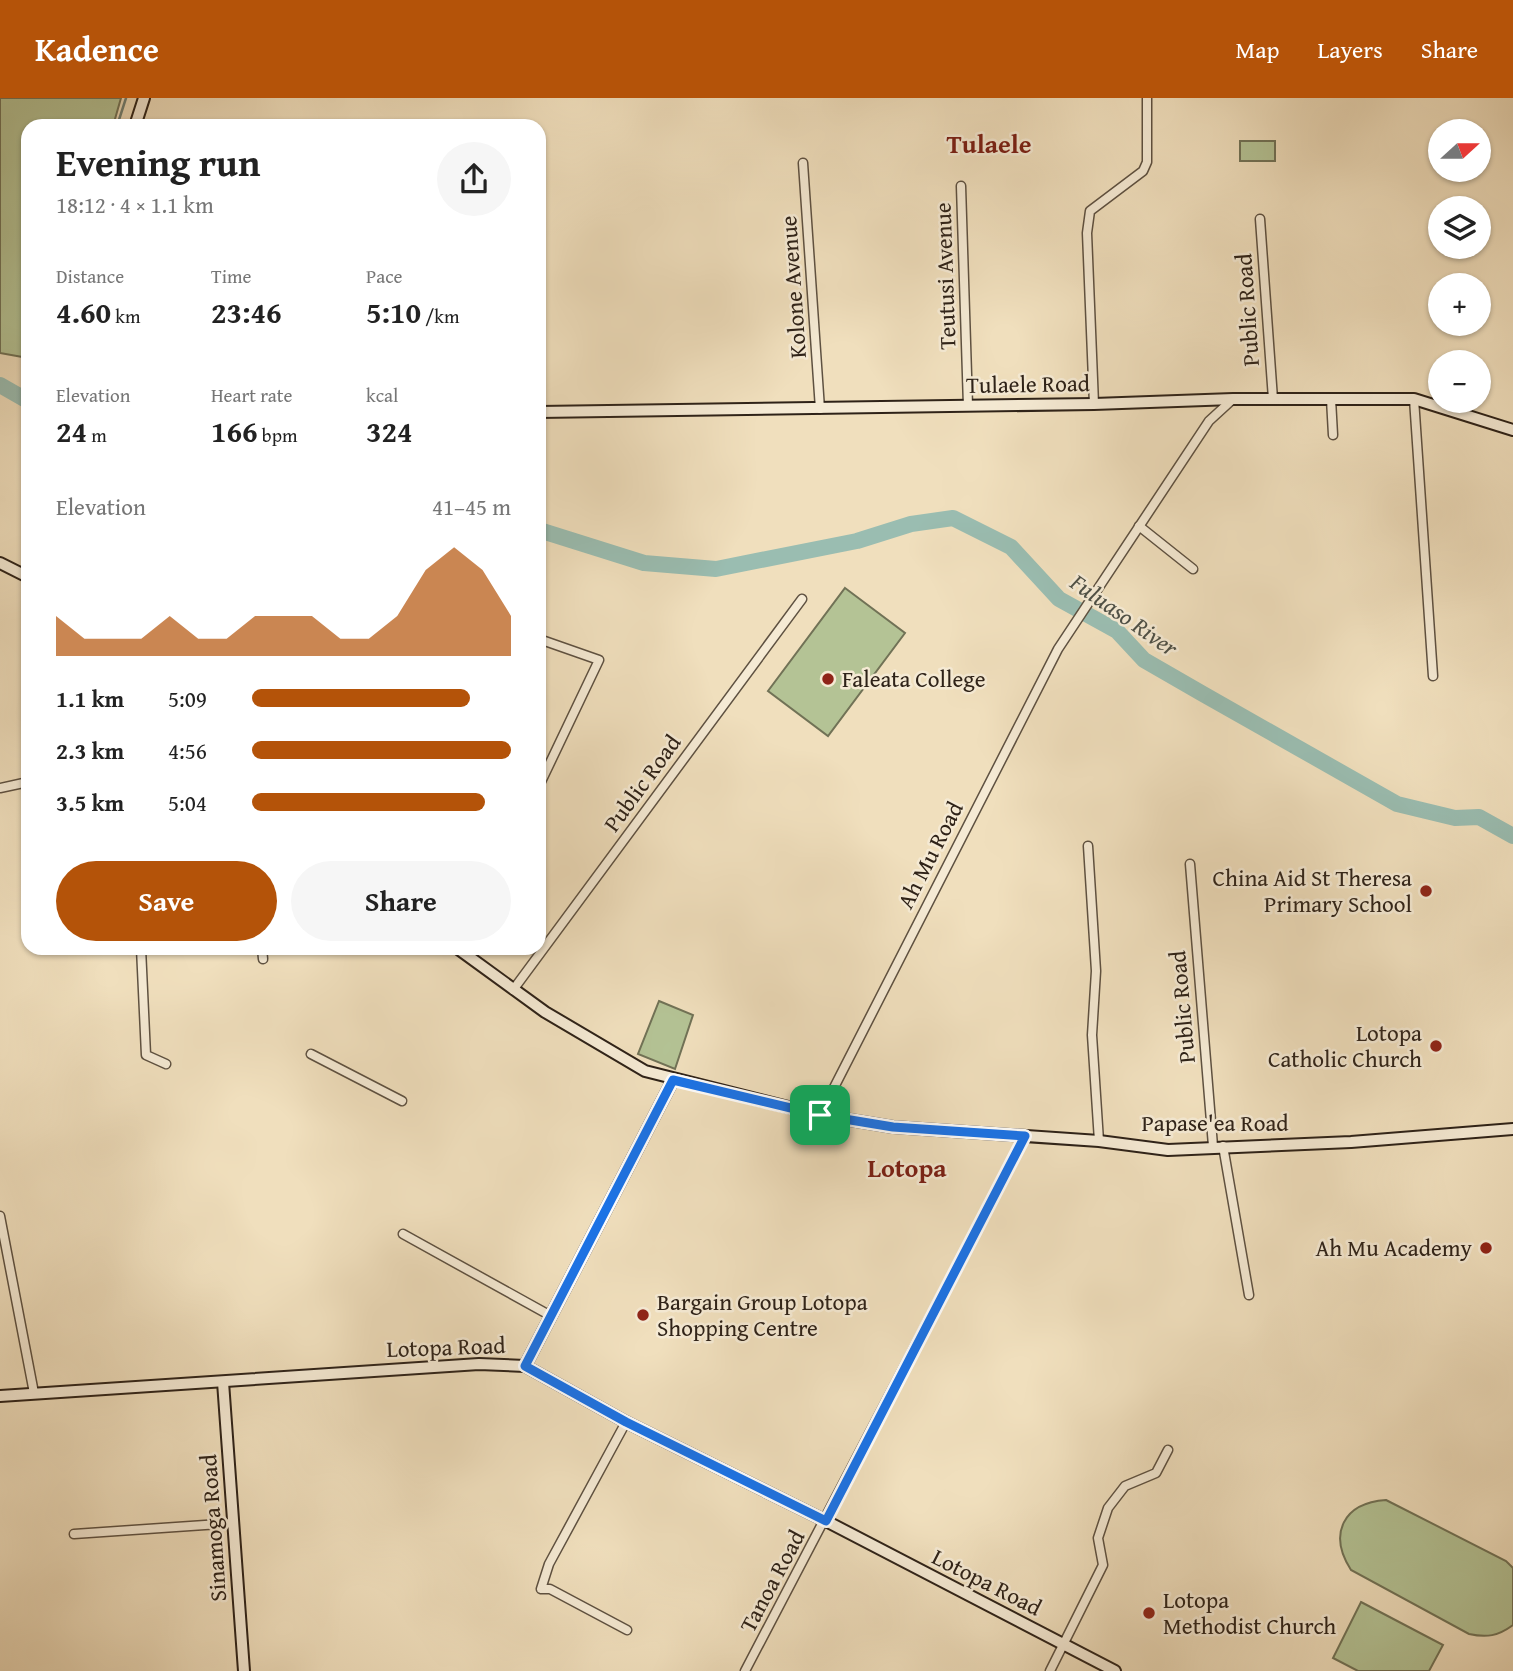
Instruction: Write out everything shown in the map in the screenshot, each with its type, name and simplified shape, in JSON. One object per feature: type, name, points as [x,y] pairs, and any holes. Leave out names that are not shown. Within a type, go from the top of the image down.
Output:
[{"type":"street","points":[[137,119],[144,98]]},
{"type":"street","points":[[1094,404],[1087,233],[1090,211],[1143,171],[1147,162],[1147,98]]},
{"type":"street","name":"Kolone Avenue","points":[[803,163],[820,409]]},
{"type":"street","name":"Teutusi Avenue","points":[[961,186],[968,406]]},
{"type":"street","name":"Public Road","points":[[1260,219],[1273,399]]},
{"type":"street","points":[[1193,569],[1139,526],[1209,421],[1233,399]]},
{"type":"street","name":"Tulaele Road","points":[[546,412],[1094,404],[1233,399],[1415,399],[1513,430]]},
{"type":"street","points":[[1331,399],[1333,435]]},
{"type":"street","points":[[1415,399],[1433,676]]},
{"type":"street","name":"Ah Mu Road","points":[[820,1115],[894,967],[1078,615],[1139,526]]},
{"type":"street","points":[[0,563],[21,574]]},
{"type":"street","name":"Public Road","points":[[546,945],[802,599]]},
{"type":"street","points":[[546,641],[599,660],[546,771]]},
{"type":"street","points":[[0,788],[21,784]]},
{"type":"street","points":[[1088,846],[1096,971],[1092,1035],[1099,1141]]},
{"type":"street","name":"Public Road","points":[[1190,864],[1218,1146],[1249,1295]]},
{"type":"street","points":[[141,955],[146,1055],[166,1064]]},
{"type":"street","points":[[263,955],[263,959]]},
{"type":"street","name":"Papase'ea Road","points":[[468,955],[513,990],[618,1057],[645,1071],[820,1115],[893,1127],[1099,1141],[1168,1150],[1351,1142],[1513,1129]]},
{"type":"street","name":"Public Road","points":[[513,990],[539,955]]},
{"type":"street","points":[[312,1054],[402,1101]]},
{"type":"street","points":[[525,1366],[673,1080]]},
{"type":"street","name":"Tanoa Road","points":[[745,1671],[826,1521],[1025,1136]]},
{"type":"street","points":[[0,1216],[34,1393]]},
{"type":"street","points":[[403,1234],[551,1316]]},
{"type":"street","name":"Lotopa Road","points":[[0,1396],[479,1364],[525,1366],[626,1422],[826,1521],[1115,1671]]},
{"type":"street","name":"Sinamoga Road","points":[[223,1382],[244,1671]]},
{"type":"street","points":[[626,1422],[549,1564],[541,1589],[550,1589],[627,1630]]},
{"type":"street","points":[[1050,1671],[1103,1565],[1098,1538],[1108,1508],[1125,1486],[1156,1473],[1168,1450]]},
{"type":"street","points":[[74,1534],[234,1523]]},
{"type":"green space","points":[[0,98],[121,98],[115,119],[21,119],[21,357],[0,353]]},
{"type":"green space","points":[[1240,141],[1275,141],[1275,161],[1240,161]]},
{"type":"green space","points":[[845,588],[905,633],[828,736],[768,691]]},
{"type":"green space","points":[[659,1001],[693,1015],[675,1069],[638,1054]]},
{"type":"green space","points":[[1386,1500],[1506,1561],[1513,1568],[1513,1625],[1492,1635],[1469,1634],[1351,1570],[1341,1544],[1344,1523],[1359,1507]]},
{"type":"green space","points":[[1361,1602],[1443,1645],[1429,1671],[1358,1671],[1333,1658]]},
{"type":"waterway","points":[[119,119],[126,98]]},
{"type":"waterway","name":"Fuluaso River","points":[[0,385],[21,397]]},
{"type":"waterway","name":"Fuluaso River","points":[[546,532],[644,563],[716,569],[857,541],[911,524],[953,518],[1011,547],[1059,599],[1117,631],[1144,660],[1203,694],[1397,804],[1455,818],[1479,817],[1513,836]]},
{"type":"place","name":"Faleata College","points":[[828,679]]},
{"type":"place","name":"China Aid St Theresa Primary School","points":[[1426,891]]},
{"type":"place","name":"Lotopa Catholic Church","points":[[1436,1046]]},
{"type":"place","name":"Ah Mu Academy","points":[[1486,1248]]},
{"type":"place","name":"Bargain Group Lotopa Shopping Centre","points":[[643,1315]]},
{"type":"place","name":"Lotopa Methodist Church","points":[[1149,1613]]},
{"type":"district","name":"Tulaele","points":[[989,144]]},
{"type":"district","name":"Lotopa","points":[[907,1168]]},
{"type":"route","points":[[673,1080],[820,1115],[893,1127],[1025,1136],[826,1521],[626,1422],[525,1366],[673,1080]]}]
